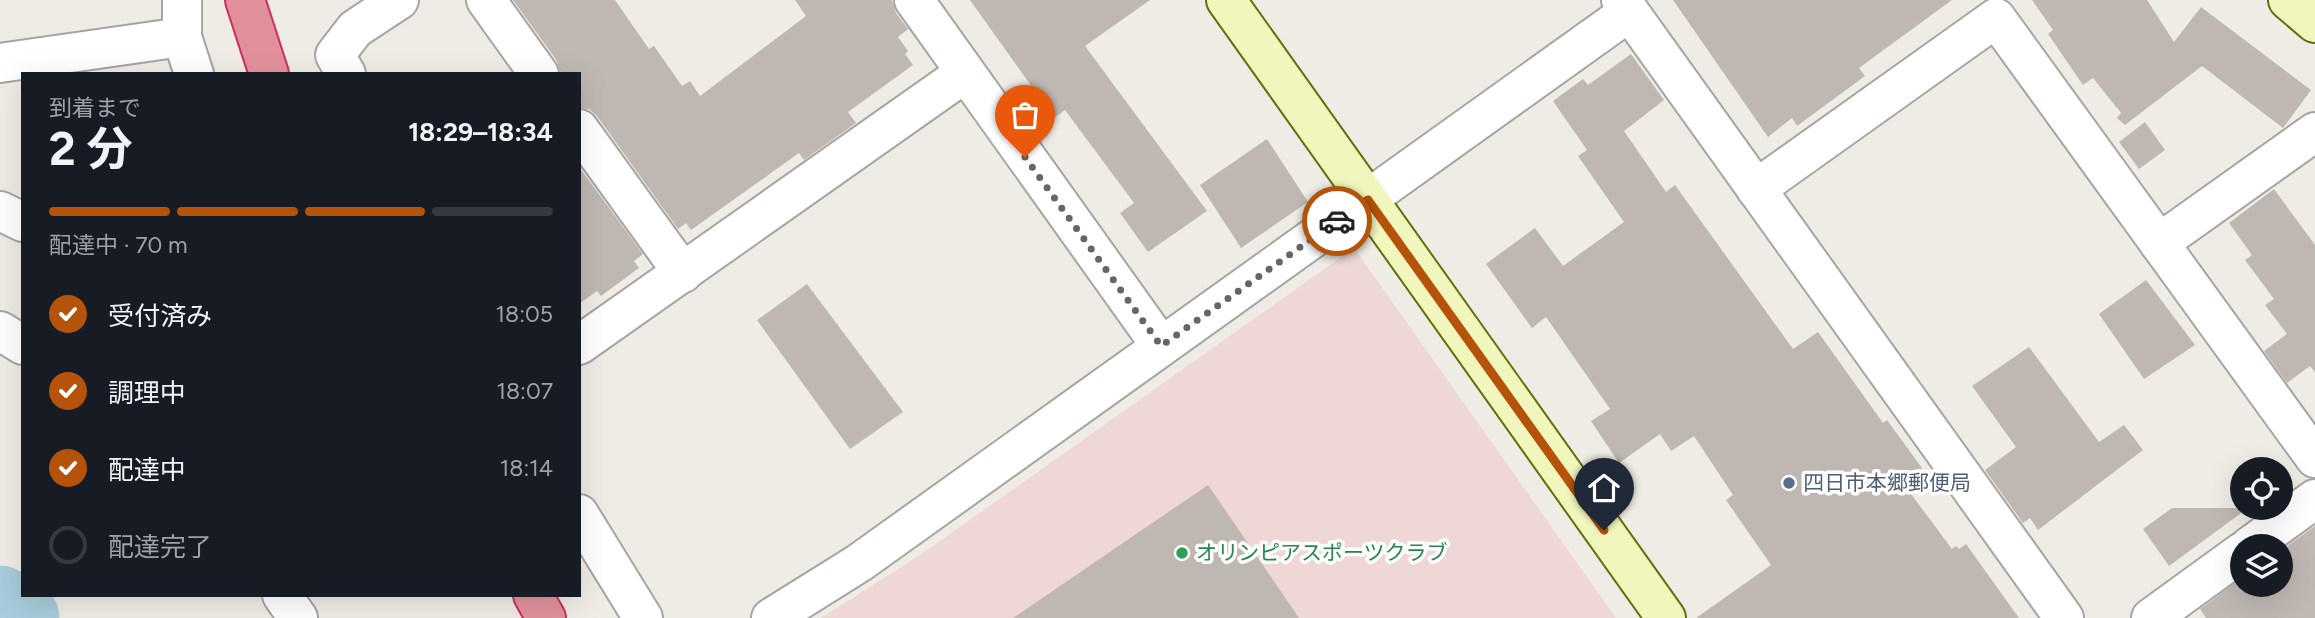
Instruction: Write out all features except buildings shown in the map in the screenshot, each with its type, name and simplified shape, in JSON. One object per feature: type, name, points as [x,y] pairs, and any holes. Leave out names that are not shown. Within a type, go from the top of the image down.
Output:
[{"type":"highway","points":[[244,0],[268,72]]},
{"type":"highway","points":[[534,597],[546,618]]},
{"type":"street","points":[[345,72],[335,55],[355,29],[399,0]]},
{"type":"street","points":[[486,0],[538,72]]},
{"type":"street","points":[[914,0],[1161,346]]},
{"type":"street","points":[[1226,0],[1667,618]]},
{"type":"street","points":[[2288,0],[2315,23]]},
{"type":"street","points":[[771,618],[859,563],[1368,200],[1625,6],[2064,618]]},
{"type":"street","points":[[0,63],[182,18],[194,72]]},
{"type":"street","points":[[1756,189],[1996,18],[2315,458]]},
{"type":"street","points":[[581,344],[965,73]]},
{"type":"street","points":[[581,132],[683,273]]},
{"type":"street","points":[[2159,243],[2315,132]]},
{"type":"street","points":[[0,211],[21,221]]},
{"type":"street","points":[[0,331],[21,344]]},
{"type":"street","points":[[2267,534],[2315,499]]},
{"type":"street","points":[[581,517],[643,618]]},
{"type":"street","points":[[2151,618],[2230,561]]},
{"type":"street","points":[[283,597],[298,618]]},
{"type":"shaded area","points":[[1354,248],[1616,618],[821,618],[923,553]]},
{"type":"waterway","points":[[0,604],[21,618]]},
{"type":"way so far","points":[[1025,157],[1161,346],[1337,221]]},
{"type":"place","name":"四日市本郷郵便局","points":[[1789,483]]},
{"type":"place","name":"オリンピアスポーツクラブ","points":[[1182,553]]},
{"type":"route","points":[[1337,221],[1368,200],[1604,530]]}]
